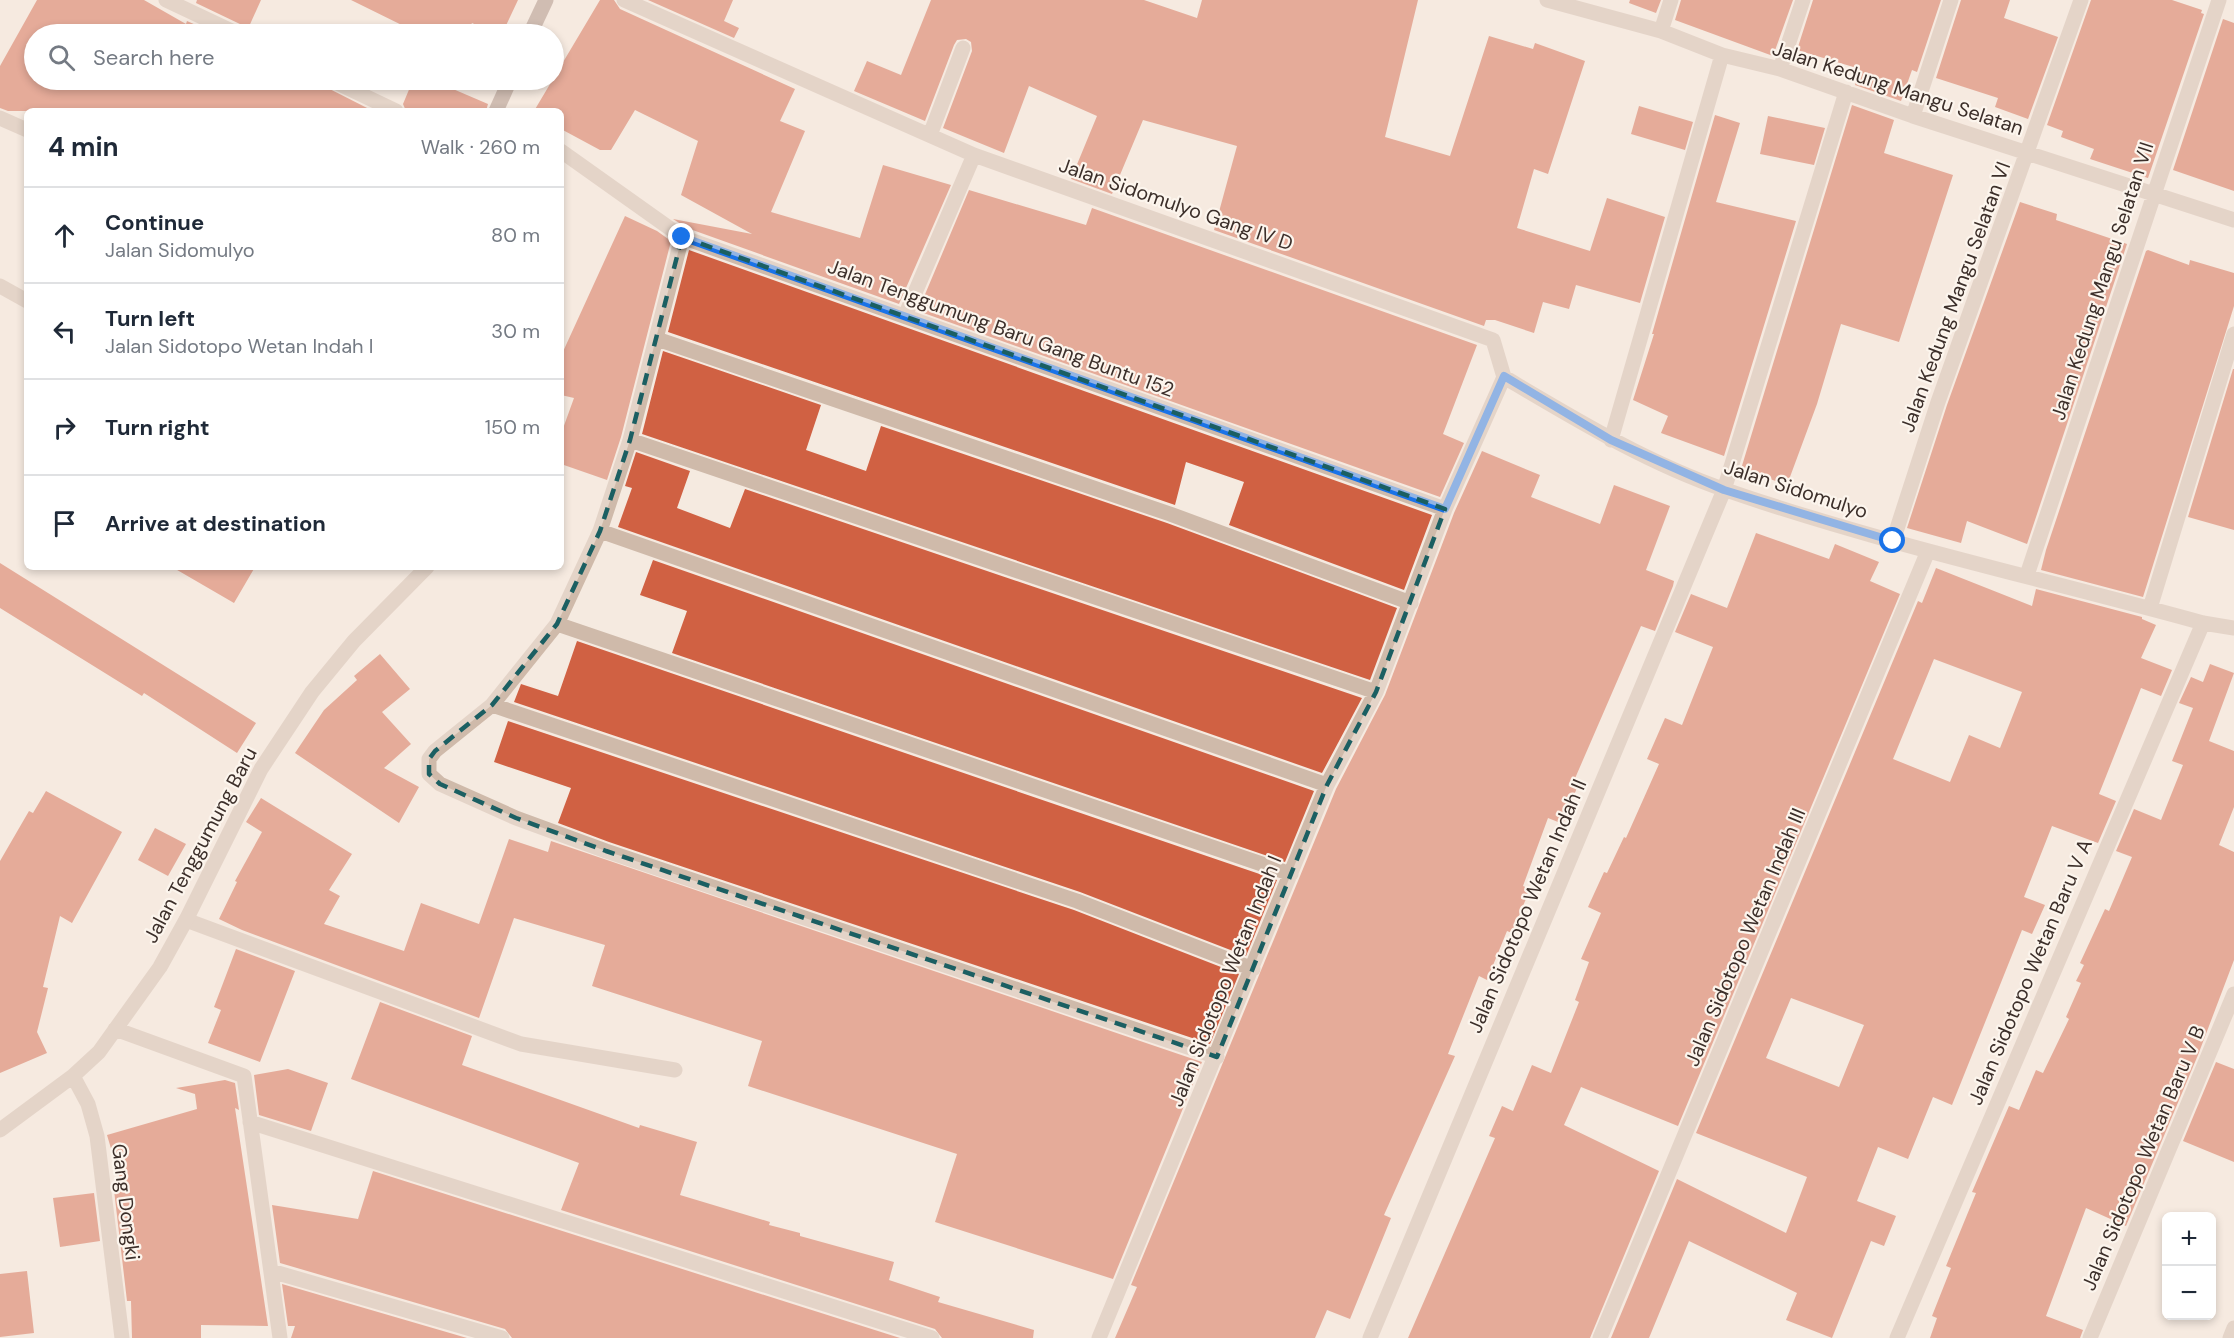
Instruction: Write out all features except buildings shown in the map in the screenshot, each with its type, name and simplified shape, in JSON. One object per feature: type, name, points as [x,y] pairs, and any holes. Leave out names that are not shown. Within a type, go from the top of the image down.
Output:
[{"type":"street","points":[[166,0],[217,24]]},
{"type":"street","points":[[535,24],[546,0]]},
{"type":"street","points":[[624,0],[974,155],[905,316]]},
{"type":"street","name":"Jalan Kedung Mangu Selatan","points":[[1547,0],[1661,31],[1722,54],[1780,69],[1913,116],[2234,220]]},
{"type":"street","points":[[1661,31],[1671,0]]},
{"type":"street","points":[[1780,69],[1803,0]]},
{"type":"street","points":[[1913,116],[1952,0]]},
{"type":"street","name":"Jalan Kedung Mangu Selatan VI","points":[[1893,541],[1938,402],[2081,0]]},
{"type":"street","name":"Jalan Kedung Mangu Selatan VII","points":[[2027,575],[2219,0]]},
{"type":"street","points":[[930,135],[963,48]]},
{"type":"street","points":[[1611,440],[1722,54]]},
{"type":"street","points":[[352,90],[390,108]]},
{"type":"street","points":[[501,108],[507,90]]},
{"type":"street","name":"Jalan Sidotopo Wetan Indah II","points":[[1370,1338],[1724,490],[1846,92]]},
{"type":"street","points":[[0,118],[24,129]]},
{"type":"street","name":"Jalan Tenggumung Baru Gang Buntu 152","points":[[564,153],[682,237],[1445,509]]},
{"type":"street","name":"Jalan Sidomulyo Gang IV D","points":[[974,155],[1493,340],[1504,376]]},
{"type":"street","points":[[682,237],[630,440],[600,531],[557,624],[492,705],[429,759],[428,770],[434,780],[516,818],[606,851],[1217,1057]]},
{"type":"street","points":[[0,286],[24,299]]},
{"type":"street","points":[[2150,608],[2234,334]]},
{"type":"street","points":[[657,339],[1170,514],[1411,603]]},
{"type":"street","name":"Jalan Sidomulyo","points":[[1504,376],[1611,440],[1724,490],[1928,551],[2027,575],[2203,623],[2234,628]]},
{"type":"street","name":"Jalan Sidotopo Wetan Indah I","points":[[1099,1338],[1217,1057],[1327,785],[1376,693],[1445,509],[1504,376]]},
{"type":"street","points":[[630,440],[1376,693]]},
{"type":"street","points":[[600,531],[1327,785]]},
{"type":"street","name":"Jalan Sidotopo Wetan Indah III","points":[[1600,1338],[1928,551]]},
{"type":"street","name":"Jalan Tenggumung Baru","points":[[0,1130],[74,1076],[99,1052],[160,968],[261,770],[312,692],[354,641],[424,570]]},
{"type":"street","name":"Jalan Sidotopo Wetan Baru V A","points":[[1897,1338],[2203,623]]},
{"type":"street","points":[[557,624],[1291,874]]},
{"type":"street","points":[[492,705],[1077,902],[1252,969]]},
{"type":"street","points":[[186,920],[521,1044],[675,1070]]},
{"type":"street","name":"Jalan Sidotopo Wetan Baru V B","points":[[2090,1338],[2234,994]]},
{"type":"street","points":[[115,1029],[244,1076],[280,1338]]},
{"type":"street","name":"Gang Dongki","points":[[74,1076],[88,1104],[97,1136],[122,1338]]},
{"type":"street","points":[[250,1122],[932,1338]]},
{"type":"street","points":[[271,1271],[502,1338]]},
{"type":"street","points":[[2230,1338],[2234,1328]]},
{"type":"highlighted area","points":[[682,237],[1445,509],[1376,692],[1327,785],[1217,1057],[606,851],[516,818],[440,784],[429,774],[429,759],[435,751],[492,705],[557,624],[600,531],[630,440]]},
{"type":"route","points":[[682,237],[1445,509],[1504,376],[1611,440],[1724,490],[1893,541]]}]
